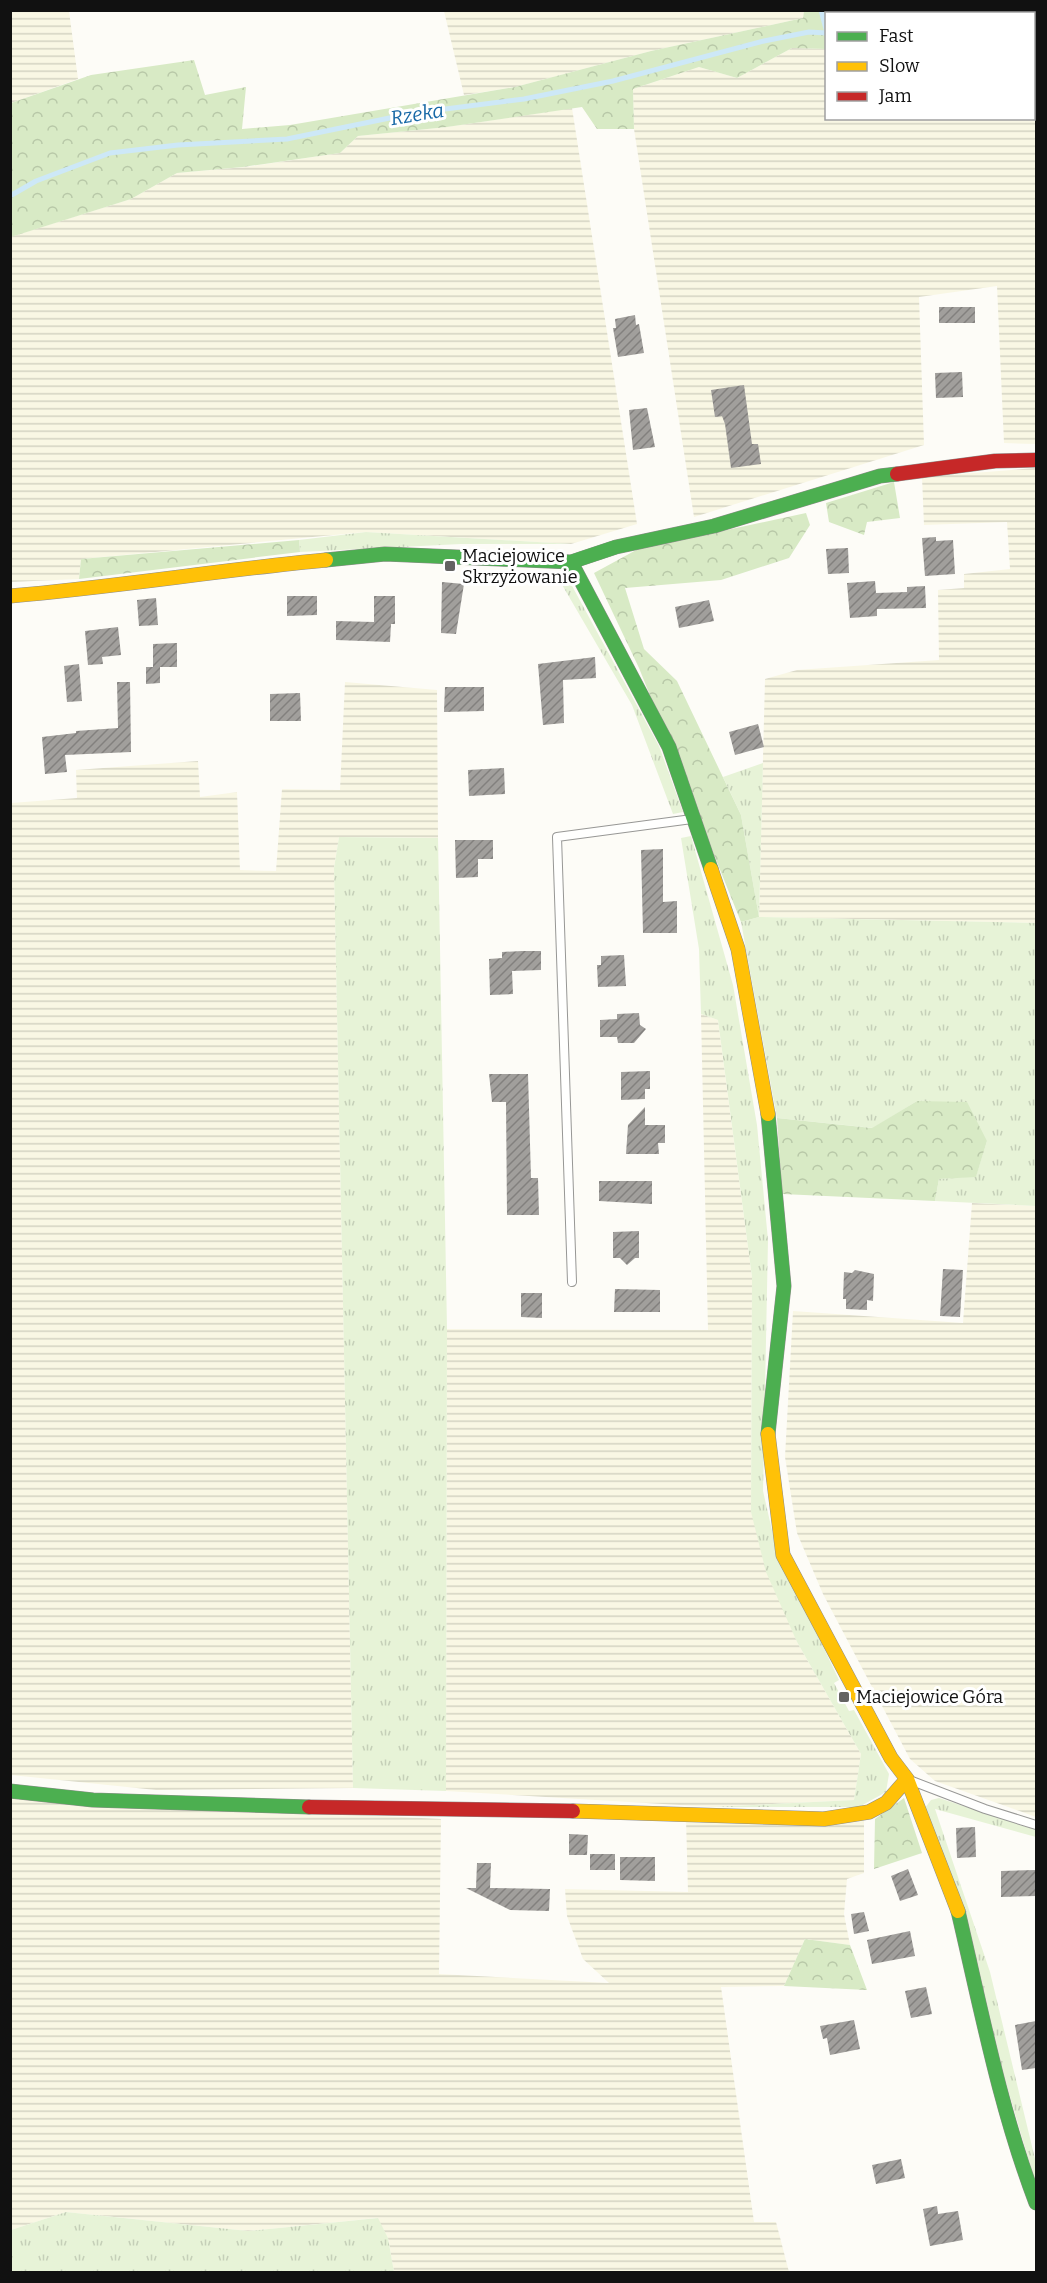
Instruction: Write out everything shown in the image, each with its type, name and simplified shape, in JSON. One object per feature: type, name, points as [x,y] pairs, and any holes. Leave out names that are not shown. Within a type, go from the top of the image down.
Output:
[{"type":"street","points":[[10,596],[111,587],[226,569],[385,555],[571,562],[616,547],[714,526],[880,476],[995,460],[1036,460]]},
{"type":"street","points":[[571,562],[669,747],[738,949],[771,1133],[783,1286],[768,1433],[783,1555],[891,1758],[907,1779],[958,1912],[980,2013],[1020,2161],[1036,2203]]},
{"type":"street","points":[[10,1791],[105,1801],[365,1809],[594,1811],[824,1819],[869,1812],[886,1803],[907,1779]]},
{"type":"lane","points":[[572,1282],[557,837],[693,819]]},
{"type":"lane","points":[[907,1779],[985,1809],[1036,1825]]},
{"type":"shaded area","points":[[10,11],[69,11],[78,79],[11,103]]},
{"type":"shaded area","points":[[444,11],[804,11],[803,18],[651,51],[515,87],[464,95]]},
{"type":"shaded area","points":[[1036,11],[1036,32],[1035,12],[843,12]]},
{"type":"shaded area","points":[[792,48],[825,49],[825,120],[1035,120],[1036,74],[1036,444],[1004,443],[997,286],[919,297],[924,445],[694,517],[634,129],[633,89],[699,67],[737,78]]},
{"type":"shaded area","points":[[572,108],[637,524],[571,544],[366,532],[81,559],[79,579],[11,582],[10,237],[131,199],[177,173],[245,167],[340,153],[358,136],[447,127]]},
{"type":"shaded area","points":[[1036,468],[1036,923],[759,917],[765,679],[797,670],[939,660],[938,590],[964,588],[964,574],[1010,569],[1007,522],[924,525],[922,477]]},
{"type":"shaded area","points":[[345,682],[437,690],[438,838],[339,837],[334,868],[353,1788],[156,1790],[11,1775],[11,803],[77,798],[76,770],[198,761],[200,797],[237,792],[240,870],[276,871],[282,789],[340,790]]},
{"type":"shaded area","points":[[701,1014],[718,1020],[752,1277],[751,1512],[797,1642],[861,1754],[854,1800],[713,1807],[446,1791],[447,1329],[708,1330]]},
{"type":"shaded area","points":[[972,1203],[1036,1206],[1036,1817],[935,1781],[910,1759],[823,1594],[797,1533],[785,1457],[793,1311],[963,1323]]},
{"type":"shaded area","points":[[10,1797],[441,1819],[439,1974],[609,1983],[583,1959],[567,1916],[565,1889],[688,1892],[686,1818],[864,1820],[864,1873],[847,1879],[844,1914],[850,1945],[805,1939],[784,1986],[721,1987],[754,2222],[776,2222],[789,2272],[394,2272],[388,2238],[377,2218],[248,2231],[66,2212],[11,2230]]},
{"type":"green space","points":[[804,11],[843,11],[825,12],[825,49],[792,48],[737,78],[699,67],[633,89],[634,129],[597,129],[582,107],[447,127],[358,136],[340,153],[243,167],[177,173],[131,199],[11,237],[11,103],[91,75],[194,60],[205,95],[246,87],[242,129],[290,125],[515,87],[651,51],[803,18]]},
{"type":"green space","points":[[894,482],[900,518],[867,522],[864,535],[829,522],[826,503]]},
{"type":"green space","points":[[806,513],[810,525],[789,558],[721,580],[625,588],[644,649],[677,681],[741,815],[759,917],[741,922],[639,668],[594,573],[638,549]]},
{"type":"green space","points":[[366,532],[571,544],[461,544],[300,552],[299,540]]},
{"type":"green space","points":[[299,540],[300,552],[79,579],[81,559]]},
{"type":"green space","points":[[561,583],[571,584],[659,746],[683,812],[673,814],[632,705]]},
{"type":"green space","points":[[763,763],[759,917],[741,815],[723,777]]},
{"type":"green space","points":[[691,836],[733,985],[757,1125],[768,1240],[763,1491],[776,1548],[839,1680],[834,1683],[849,1711],[854,1710],[889,1774],[886,1792],[859,1807],[713,1807],[854,1800],[861,1754],[797,1642],[766,1572],[751,1512],[752,1277],[718,1020],[701,1014],[699,949],[681,838]]},
{"type":"green space","points":[[339,837],[438,838],[447,1329],[446,1791],[353,1788],[334,868]]},
{"type":"green space","points":[[759,917],[1036,923],[1036,1206],[935,1201],[939,1179],[976,1176],[987,1141],[917,1101],[873,1128],[777,1118],[741,922]]},
{"type":"green space","points":[[917,1101],[967,1102],[987,1141],[976,1177],[939,1179],[935,1201],[782,1194],[777,1118],[872,1128]]},
{"type":"green space","points":[[904,1798],[922,1853],[874,1869],[875,1819]]},
{"type":"green space","points":[[939,1798],[1036,1830],[1036,1837],[935,1809],[990,1972],[1036,2163],[1036,2185],[925,1808],[931,1800]]},
{"type":"green space","points":[[805,1939],[850,1945],[867,1990],[784,1986]]},
{"type":"green space","points":[[66,2212],[248,2231],[378,2218],[388,2238],[394,2272],[11,2272],[11,2230]]},
{"type":"building","points":[[939,307],[975,307],[975,323],[939,323]]},
{"type":"building","points":[[635,315],[636,325],[639,324],[644,353],[618,357],[613,328],[616,328],[615,319]]},
{"type":"building","points":[[962,372],[963,397],[936,398],[935,373]]},
{"type":"building","points":[[744,385],[752,444],[758,444],[761,464],[731,468],[725,424],[722,416],[715,417],[711,390]]},
{"type":"building","points":[[647,408],[655,447],[633,450],[629,410]]},
{"type":"building","points":[[936,537],[936,541],[953,540],[955,574],[925,576],[922,538]]},
{"type":"building","points":[[848,548],[849,573],[828,574],[826,549]]},
{"type":"building","points":[[875,581],[876,593],[907,592],[907,587],[925,586],[926,608],[877,609],[877,616],[850,618],[847,583]]},
{"type":"building","points":[[442,582],[464,584],[456,634],[441,633]]},
{"type":"building","points":[[287,596],[317,596],[317,615],[287,616]]},
{"type":"building","points":[[374,596],[395,596],[395,624],[391,624],[390,642],[336,640],[336,621],[374,622]]},
{"type":"building","points":[[156,598],[158,625],[139,626],[137,600]]},
{"type":"building","points":[[709,600],[714,621],[679,628],[675,607]]},
{"type":"building","points":[[118,627],[121,655],[102,657],[103,664],[88,665],[85,631]]},
{"type":"building","points":[[177,643],[177,667],[160,667],[160,683],[146,684],[146,667],[153,667],[153,644]]},
{"type":"building","points":[[595,657],[596,678],[563,680],[564,723],[543,725],[538,664]]},
{"type":"building","points":[[79,664],[82,701],[67,702],[64,666]]},
{"type":"building","points":[[117,682],[130,682],[131,752],[65,755],[67,772],[45,774],[42,737],[76,733],[76,731],[118,728]]},
{"type":"building","points":[[445,687],[484,687],[484,711],[444,712]]},
{"type":"building","points":[[300,693],[301,721],[270,721],[270,694]]},
{"type":"building","points":[[758,724],[764,747],[735,755],[729,732]]},
{"type":"building","points":[[504,768],[505,794],[469,796],[468,770]]},
{"type":"building","points":[[455,840],[493,840],[493,859],[478,859],[478,877],[456,878]]},
{"type":"building","points":[[663,849],[663,902],[677,901],[677,933],[643,933],[641,850]]},
{"type":"building","points":[[541,951],[541,970],[512,971],[513,994],[490,995],[489,959],[502,958],[502,952]]},
{"type":"building","points":[[624,955],[626,986],[598,987],[597,965],[601,965],[601,956]]},
{"type":"building","points":[[639,1013],[640,1025],[646,1029],[634,1043],[618,1043],[617,1037],[600,1037],[600,1020],[617,1019],[617,1014]]},
{"type":"building","points":[[650,1071],[650,1089],[645,1089],[645,1099],[621,1100],[621,1072]]},
{"type":"building","points":[[489,1074],[528,1074],[531,1178],[538,1178],[539,1215],[507,1215],[506,1102],[492,1102]]},
{"type":"building","points":[[645,1107],[645,1125],[665,1125],[665,1143],[658,1143],[659,1154],[626,1154],[628,1125]]},
{"type":"building","points":[[599,1181],[652,1181],[652,1204],[599,1201]]},
{"type":"building","points":[[639,1231],[639,1258],[635,1258],[627,1265],[620,1258],[613,1258],[613,1232]]},
{"type":"building","points":[[943,1269],[963,1270],[960,1317],[940,1316]]},
{"type":"building","points":[[855,1270],[874,1274],[873,1301],[867,1300],[867,1310],[846,1309],[846,1299],[843,1299],[844,1272],[852,1273]]},
{"type":"building","points":[[615,1289],[660,1290],[660,1312],[614,1312]]},
{"type":"building","points":[[521,1293],[542,1293],[542,1318],[521,1317]]},
{"type":"building","points":[[975,1827],[976,1857],[957,1858],[956,1828]]},
{"type":"building","points":[[569,1834],[588,1835],[587,1855],[569,1855]]},
{"type":"building","points":[[590,1854],[615,1854],[615,1870],[590,1870]]},
{"type":"building","points":[[620,1857],[655,1857],[655,1881],[620,1880]]},
{"type":"building","points":[[477,1863],[491,1863],[490,1888],[550,1889],[549,1911],[510,1910],[466,1888],[476,1888]]},
{"type":"building","points":[[908,1869],[918,1895],[900,1901],[891,1876]]},
{"type":"building","points":[[1036,1870],[1036,1896],[1001,1897],[1001,1871]]},
{"type":"building","points":[[864,1912],[869,1931],[854,1934],[851,1914]]},
{"type":"building","points":[[910,1931],[915,1956],[872,1964],[867,1940]]},
{"type":"building","points":[[926,1987],[932,2014],[911,2018],[905,1991]]},
{"type":"building","points":[[854,2020],[860,2049],[830,2055],[827,2038],[823,2039],[820,2026]]},
{"type":"building","points":[[1036,2021],[1036,2068],[1022,2070],[1015,2025]]},
{"type":"building","points":[[901,2159],[905,2178],[876,2184],[872,2165]]},
{"type":"building","points":[[937,2206],[938,2214],[958,2211],[963,2240],[930,2246],[923,2209]]},
{"type":"waterway","points":[[821,10],[825,25]]},
{"type":"waterway","name":"Rzeka","points":[[10,196],[36,181],[110,153],[178,145],[287,139],[414,113],[524,99],[613,81],[764,41],[809,32],[825,33]]},
{"type":"traffic: fast","points":[[326,560],[385,554],[571,562],[616,547],[714,526],[880,476],[897,474]]},
{"type":"traffic: fast","points":[[571,562],[669,747],[711,869]]},
{"type":"traffic: fast","points":[[768,1114],[784,1286],[768,1434]]},
{"type":"traffic: fast","points":[[10,1791],[93,1800],[309,1807]]},
{"type":"traffic: fast","points":[[958,1911],[1002,2095],[1036,2203]]},
{"type":"traffic: slow","points":[[10,596],[326,560]]},
{"type":"traffic: slow","points":[[711,869],[738,949],[768,1114]]},
{"type":"traffic: slow","points":[[768,1434],[783,1555],[891,1758],[907,1779],[958,1911]]},
{"type":"traffic: slow","points":[[573,1811],[824,1819],[869,1812],[886,1803],[907,1779]]},
{"type":"traffic: jam","points":[[897,474],[995,461],[1036,460]]},
{"type":"traffic: jam","points":[[309,1807],[573,1811]]},
{"type":"place","name":"Maciejowice Skrzyżowanie","points":[[450,566]]},
{"type":"place","name":"Maciejowice Góra","points":[[844,1697]]}]
